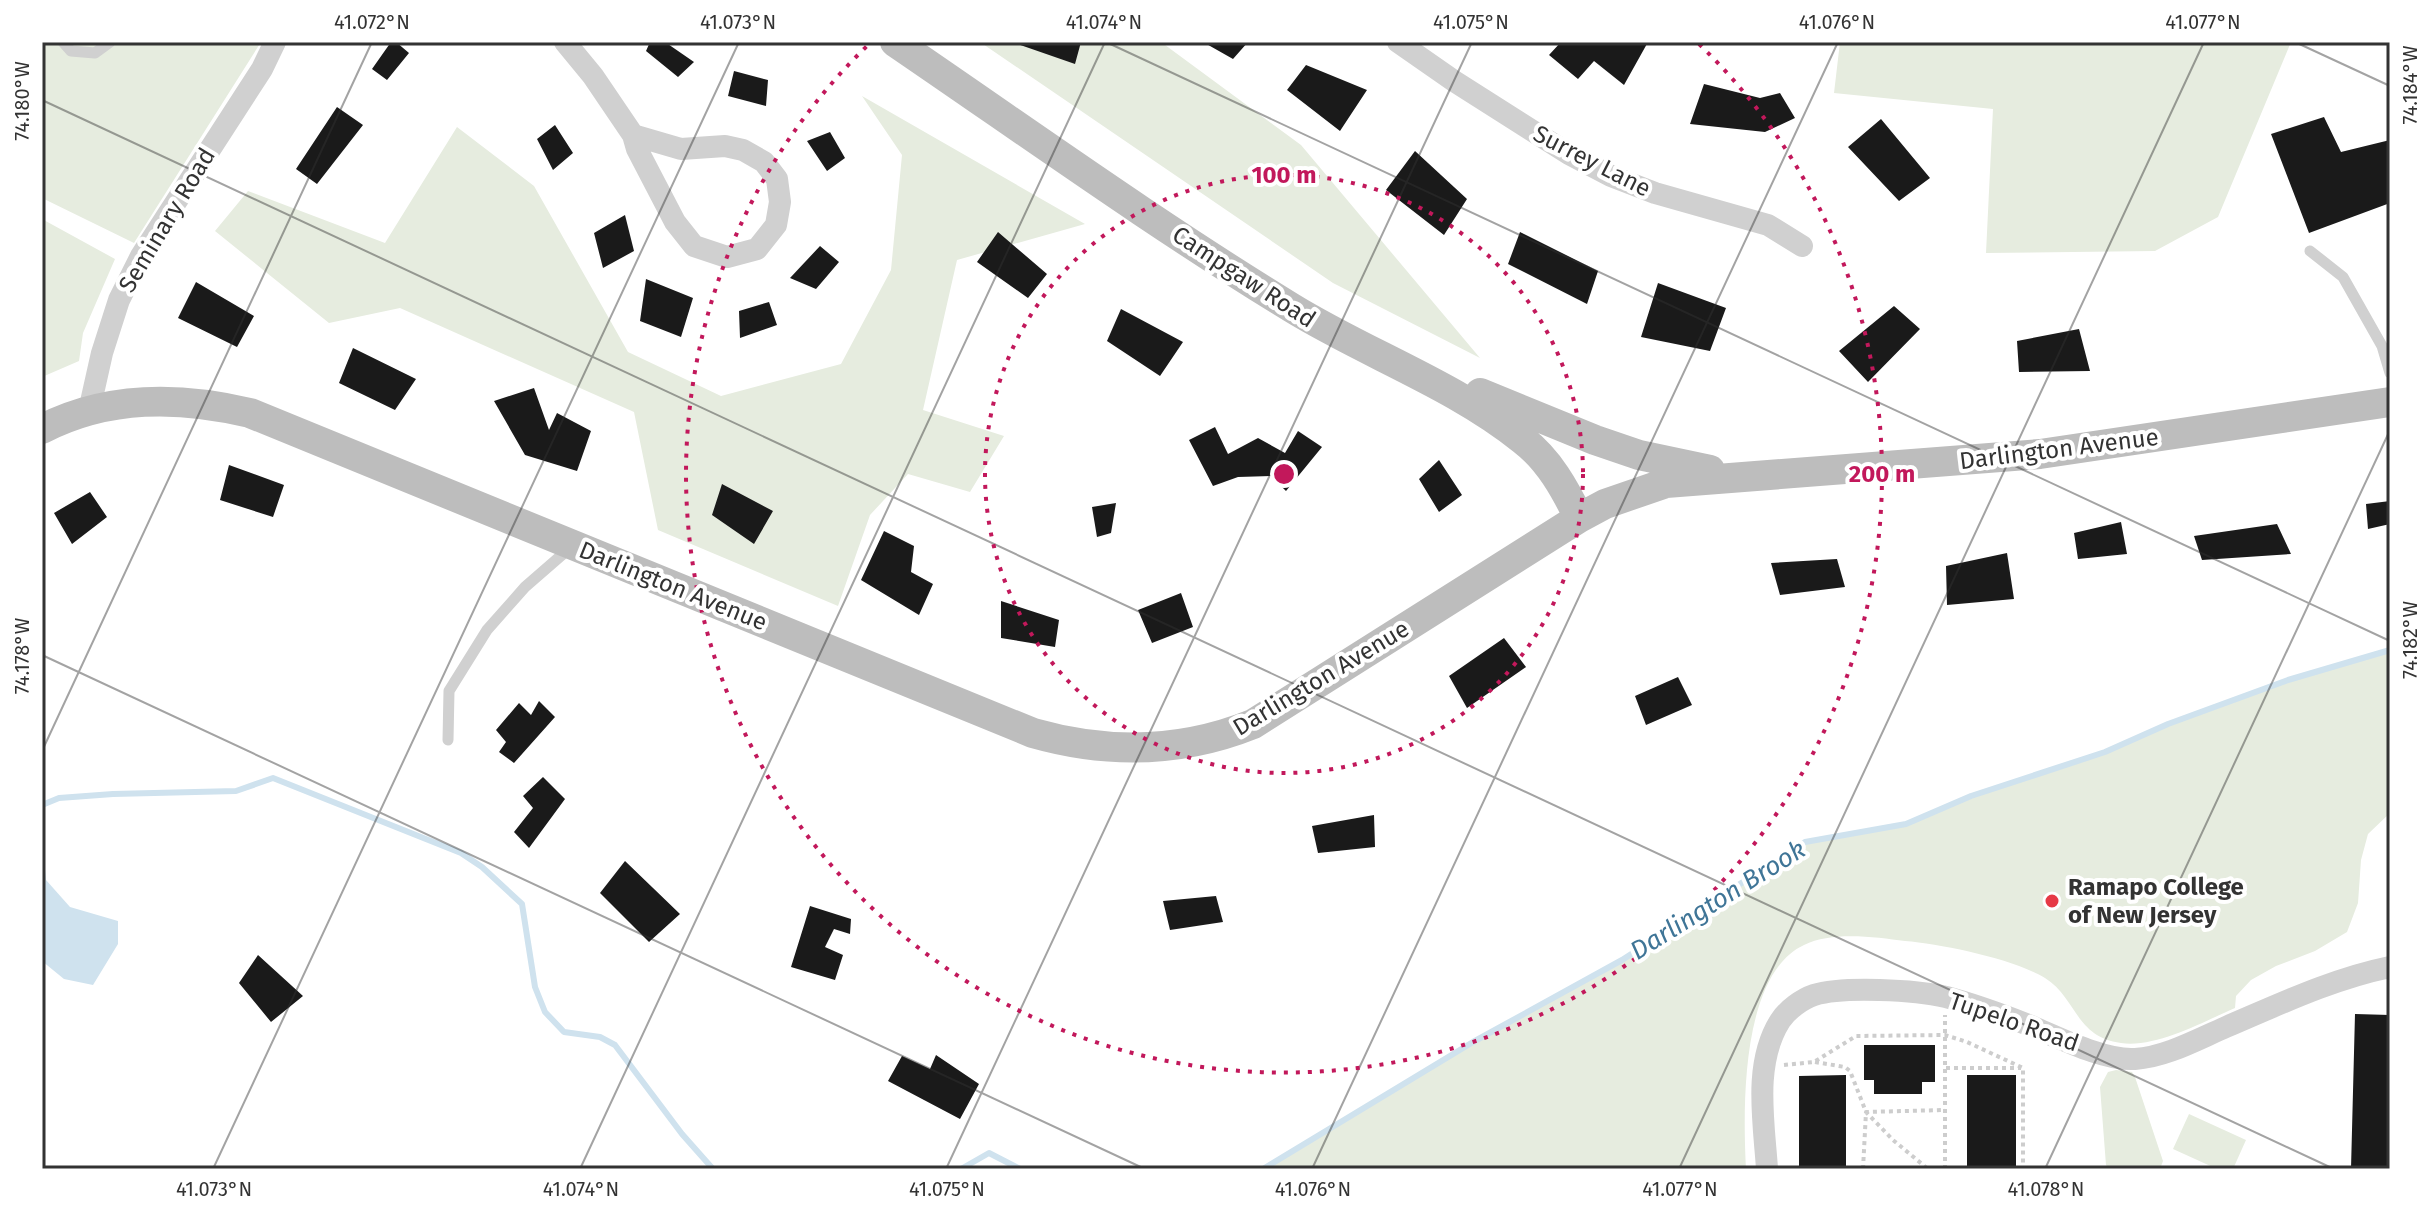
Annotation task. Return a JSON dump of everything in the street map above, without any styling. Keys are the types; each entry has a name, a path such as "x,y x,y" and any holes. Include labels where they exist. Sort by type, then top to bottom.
{"main road":[{"name":"Campgaw Road","path":"895,42 1250,282 1330,331 1392,361 1502,423 1545,462 1579,518"},
{"path":"1392,361 1624,450 1748,478"},
{"name":"Darlington Avenue","path":"42,429 89,411 141,401 176,400 250,413 1033,733 1065,742 1141,749 1222,737 1253,724 1579,518 1617,499 1666,483 2040,454 2390,402"}],"street":[{"name":"Seminary Road","path":"89,411 102,353 119,300 141,256 262,69 275,42"},
{"path":"565,42 593,76 633,135 637,149 675,222 694,246 727,257 757,249 776,225 780,202 777,179 764,162 743,150 725,146 681,149 633,135"},
{"name":"Surrey Lane","path":"1398,42 1569,154 1611,176 1655,193 1768,225 1802,246"},
{"name":"Tupelo Road","path":"1767,1169 1763,1094 1766,1062 1780,1021 1790,1010 1813,996 1873,991 1917,992 1945,997 2104,1054 2136,1059 2170,1050 2349,976 2390,967"}],"lane":[{"path":"63,42 71,51 95,53 110,42"},
{"path":"2310,251 2343,277 2382,346 2390,373"},
{"path":"448,740 449,691 487,630 525,587 574,545"}],"path":[{"path":"1945,997 1945,1169"},
{"path":"1814,1062 1856,1036 1945,1035 2023,1068 2023,1169"},
{"path":"1766,1062 1787,1066 1814,1062 1845,1067 1850,1071 1866,1112 1928,1169"},
{"path":"1945,1068 2023,1068"},
{"path":"1866,1112 1945,1110"},
{"path":"1863,1169 1866,1112"}],"shaded area":[{"path":"42,42 261,42 134,243 42,198"},
{"path":"980,42 1161,42 1301,145 1480,358 1333,283"},
{"path":"1840,42 2291,42 2218,217 2155,251 1986,253 1993,109 1834,93"},
{"path":"862,96 1085,224 957,260 923,410 1004,436 970,492 908,474 870,515 838,606 658,530 634,412 400,308 329,323 215,231 248,191 385,243 457,127 534,186 628,352 721,396 841,364 891,270 902,155"},
{"path":"42,219 115,259 83,333 79,361 42,377"},
{"name":"Ramapo College of New Jersey","path":"2390,650 2390,813 2368,834 2361,860 2358,903 2347,932 2315,951 2276,966 2251,980 2236,996 2235,1008 2194,1027 2149,1042 2121,1043 2094,1033 2056,986 2032,971 1957,949 1920,943 1867,937 1827,938 1804,945 1783,961 1768,984 1757,1014 1746,1080 1746,1169 1263,1169 1473,1042 1622,959 1805,842 1906,824 1971,796 2105,752 2168,724 2288,680"},
{"path":"2108,1072 2132,1072 2135,1077 2163,1161 2160,1169 2109,1169 2106,1165 2100,1087"},
{"path":"2189,1114 2246,1140 2233,1169 2217,1169 2173,1149"}],"water":[{"path":"43,847 46,880 70,907 118,921 118,944 93,985 64,979 42,961"}],"building":[{"path":"391,42 396,42 409,53 387,80 372,69"},
{"path":"650,42 665,42 694,62 678,77 646,51"},
{"path":"1012,42 1081,42 1075,64"},
{"path":"1203,42 1248,42 1233,59"},
{"path":"1561,42 1648,42 1624,85 1594,61 1578,79 1549,55"},
{"path":"1306,65 1367,90 1340,131 1287,90"},
{"path":"734,71 768,80 766,106 728,96"},
{"path":"1704,84 1760,98 1780,93 1795,118 1765,132 1690,124"},
{"path":"337,107 363,125 317,184 296,169"},
{"path":"2324,117 2341,152 2390,140 2390,203 2309,233 2271,134"},
{"path":"1881,119 1930,178 1899,201 1848,147"},
{"path":"555,125 573,153 553,170 537,139"},
{"path":"830,132 845,158 827,171 807,141"},
{"path":"1415,151 1467,199 1444,235 1386,190"},
{"path":"625,215 634,251 603,268 594,233"},
{"path":"998,232 1047,274 1028,298 977,262"},
{"path":"1520,232 1598,271 1587,304 1508,264"},
{"path":"820,246 839,262 816,289 790,278"},
{"path":"646,279 693,298 681,337 640,321"},
{"path":"196,282 254,316 237,347 178,318"},
{"path":"1658,283 1726,308 1710,351 1641,337"},
{"path":"769,302 777,325 740,338 739,311"},
{"path":"1894,306 1920,329 1868,382 1839,351"},
{"path":"1121,309 1183,342 1160,376 1107,341"},
{"path":"2079,329 2090,371 2019,372 2017,341"},
{"path":"353,348 416,379 395,410 339,383"},
{"path":"534,388 549,430 557,413 591,431 577,471 525,455 494,401"},
{"path":"1215,427 1228,454 1258,438 1285,453 1298,431 1322,447 1286,491 1271,476 1238,477 1213,486 1189,440"},
{"path":"1439,460 1462,495 1439,512 1419,479"},
{"path":"229,465 284,485 273,517 220,500"},
{"path":"722,484 773,511 754,544 712,515"},
{"path":"90,492 107,517 72,544 54,513"},
{"path":"2390,501 2390,524 2368,529 2366,504"},
{"path":"1116,503 1111,533 1097,537 1092,507"},
{"path":"2121,522 2127,554 2078,559 2074,533"},
{"path":"2277,524 2291,554 2202,560 2194,536"},
{"path":"884,531 914,546 911,572 933,584 919,615 861,580"},
{"path":"2007,553 2014,599 1947,605 1946,566"},
{"path":"1837,559 1845,587 1780,595 1771,563"},
{"path":"1181,593 1193,627 1152,643 1138,610"},
{"path":"1001,601 1059,620 1055,647 1001,638"},
{"path":"1504,638 1526,667 1467,708 1449,676"},
{"path":"1678,677 1692,705 1646,725 1635,696"},
{"path":"539,701 555,717 514,763 499,752 506,742 496,730 519,703 531,715"},
{"path":"543,777 565,799 529,848 514,832 533,808 523,796"},
{"path":"1374,815 1375,847 1318,853 1312,826"},
{"path":"625,861 680,914 649,942 600,893"},
{"path":"1216,896 1223,922 1170,930 1163,901"},
{"path":"810,906 851,919 850,934 834,929 825,947 843,955 835,980 791,967"},
{"path":"258,955 303,996 271,1022 239,983"},
{"path":"2355,1014 2390,1015 2390,1169 2351,1169"},
{"path":"1864,1045 1935,1045 1935,1082 1922,1082 1922,1094 1874,1094 1874,1080 1864,1080"},
{"path":"936,1055 979,1084 960,1119 888,1081 902,1056 930,1069"},
{"path":"1846,1075 1846,1169 1799,1169 1799,1076"},
{"path":"1967,1075 2016,1075 2016,1169 1967,1169"}],"waterway":[{"name":"Darlington Brook","path":"1263,1169 1473,1042 1622,960 1805,842 1906,824 1971,796 2105,752 2168,724 2288,680 2390,650"},
{"name":"Darlington Brook","path":"42,805 59,798 113,794 236,791 273,778 461,853 482,867 522,904 535,987 545,1012 564,1032 600,1037 615,1045 682,1134 713,1169"},
{"name":"Darlington Brook","path":"961,1169 989,1153 1020,1169"}],"place":[{"name":"Ramapo College of New Jersey","path":"2052,901"}]}
